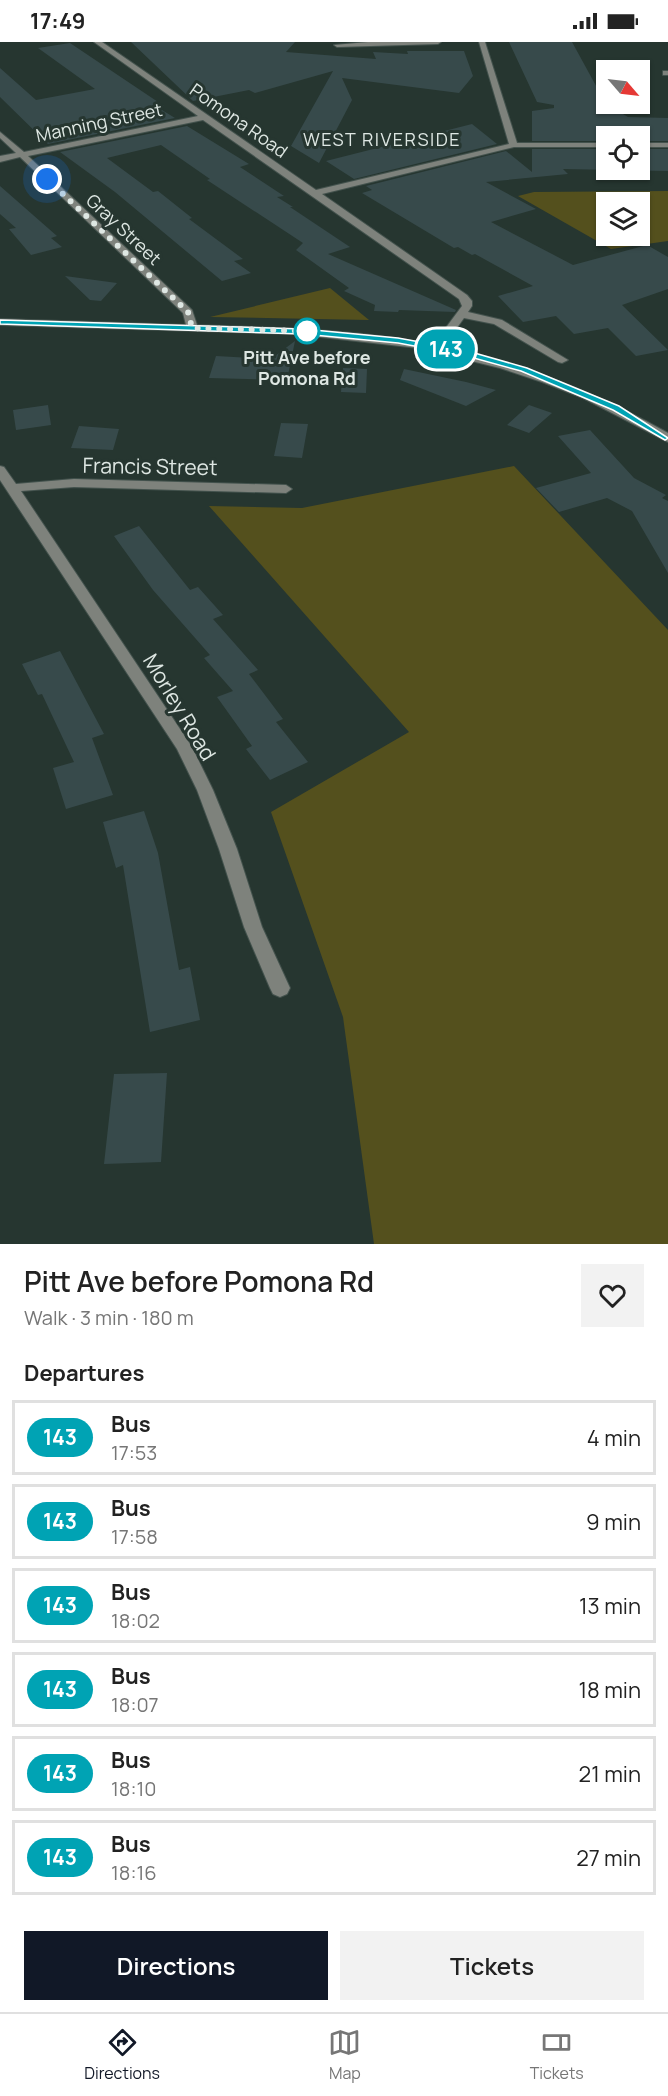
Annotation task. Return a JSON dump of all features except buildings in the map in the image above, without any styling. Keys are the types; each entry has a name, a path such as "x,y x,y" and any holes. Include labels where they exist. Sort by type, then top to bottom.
{"street":[{"name":"Pomona Road","path":"96,42 463,297 467,301 462,314"},
{"path":"337,45 438,42"},
{"path":"482,42 514,145"},
{"name":"Manning Street","path":"0,159 206,117"},
{"name":"Gray Street","path":"0,134 188,312 192,328"},
{"path":"316,194 514,145 596,145"},
{"path":"650,145 668,145"},
{"path":"436,348 462,314 498,322 562,360"},
{"path":"0,322 326,332 398,340 495,361 556,382 616,408 668,438"},
{"name":"Morley Road","path":"0,470 184,747 228,849 253,927 280,988"},
{"name":"Francis Street","path":"13,488 74,483 286,489"}],"shaded area":[{"path":"668,191 668,241 650,244 650,192 596,192 596,240 518,196 534,192"},
{"path":"606,246 632,246 611,249"},
{"path":"330,288 369,320 210,317"},
{"path":"514,466 668,630 668,1244 374,1244 343,1017 271,812 409,732 209,506 302,508"}],"bus line":[{"name":"143","path":"0,322 326,332 398,340 464,353 524,370 616,408 668,438"}],"place":[{"name":"Pitt Ave before Pomona Rd","path":"307,331"}],"district":[{"name":"WEST RIVERSIDE","path":"382,139"}],"route":[{"path":"47,179 188,312 192,328 307,331"}]}
